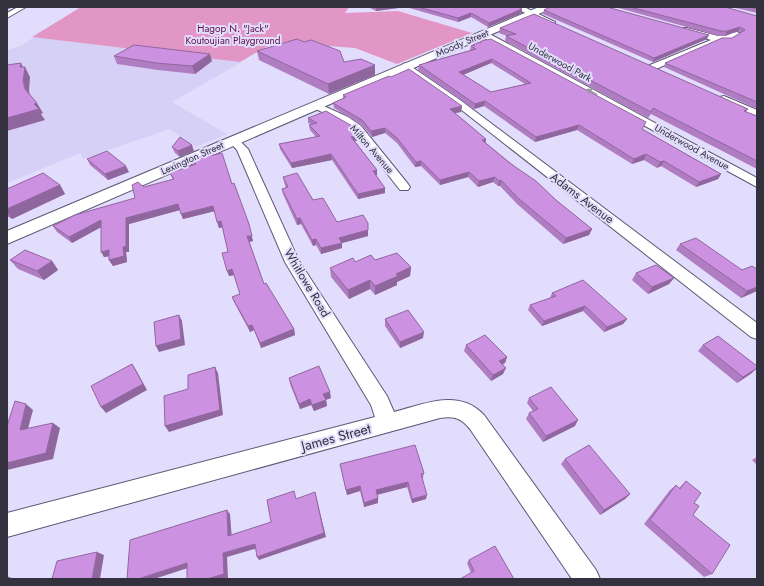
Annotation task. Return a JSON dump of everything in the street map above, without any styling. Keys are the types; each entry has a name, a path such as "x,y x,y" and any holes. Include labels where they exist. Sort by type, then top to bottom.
{"main road":[{"name":"Moody Street","path":"377,78 547,7"},
{"name":"Lexington Street","path":"7,238 377,78"}],"street":[{"path":"517,7 560,26"},
{"path":"7,10 20,9"},
{"path":"7,16 20,9"},
{"path":"683,29 719,39 726,39 737,34"},
{"name":"Underwood Park","path":"483,34 626,111"},
{"path":"650,66 719,39"},
{"name":"Adams Avenue","path":"406,66 457,102 757,332"},
{"path":"650,66 667,74"},
{"path":"716,95 757,114"},
{"name":"Milton Avenue","path":"315,105 344,119 357,128 404,187"},
{"name":"Underwood Avenue","path":"626,111 757,183"},
{"name":"Whitlowe Road","path":"233,140 242,149 292,262 380,402 388,424"},
{"name":"James Street","path":"7,525 449,408 458,408 472,416 586,579"}],"shaded area":[{"path":"34,37 242,62 172,102 227,134 196,147 169,129 83,159 81,153 7,183 7,50 21,46"}],"green space":[{"name":"Hagop N. \"Jack\" Koutoujian Playground","path":"81,7 349,7 345,13 398,11 472,33 397,64 355,48 275,42 240,62 32,37"}],"building":[{"path":"418,7 518,7 522,9 489,23 471,13 458,18"},
{"path":"550,7 607,7 709,35 654,58 544,10"},
{"path":"630,7 725,7 757,16 757,102 665,63 722,38 732,38 745,30 740,27 727,31 721,31"},
{"path":"534,14 748,109 744,111 757,116 757,161 653,108 651,112 506,36 516,34 500,28"},
{"path":"297,39 304,42 311,40 340,51 344,62 361,59 375,65 328,84 257,51"},
{"path":"491,39 646,122 642,129 721,174 699,182 664,161 660,162 646,154 634,159 579,125 536,137 485,101 475,104 419,65 476,49 471,46 482,42 480,41","holes":["492,59 531,83 491,92 459,72"]},
{"path":"134,45 210,54 192,66 156,63 114,56"},
{"path":"21,63 20,67 25,67 23,81 25,89 37,103 34,104 39,109 7,118 7,65"},
{"path":"409,69 462,106 450,109 486,139 482,140 511,164 536,181 557,201 592,229 566,238 518,198 501,180 499,181 495,177 479,181 469,172 440,180 421,161 416,162 397,138 385,128 371,131 362,120 333,103 346,97 343,95"},
{"path":"326,111 352,126 359,135 351,137 377,170 373,171 385,188 358,194 331,154 291,163 279,144 320,136 309,125 317,123 308,118"},
{"path":"180,137 192,145 178,151 172,147"},
{"path":"107,151 126,166 105,174 87,159"},
{"path":"222,153 232,184 234,183 249,224 252,236 247,236 264,284 266,283 294,329 260,343 252,325 248,326 232,297 240,294 232,269 227,271 222,253 228,252 221,221 217,222 213,206 181,214 178,204 126,218 126,246 123,247 124,256 109,260 109,250 101,252 101,220 69,237 53,226 75,215 135,198 132,185 138,182 144,187 174,179 170,173 196,164 191,160 205,154 209,156"},
{"path":"43,173 60,185 7,209 7,189"},
{"path":"297,173 313,200 323,198 337,222 363,215 368,223 368,230 339,238 342,243 321,248 316,239 312,240 300,218 297,219 282,189 288,187 283,177"},
{"path":"696,238 742,270 752,266 757,269 757,287 747,291 680,244"},
{"path":"25,250 52,261 37,271 10,260"},
{"path":"397,253 411,267 396,274 398,276 375,286 370,280 348,290 330,268 353,258 355,262 371,255 375,260"},
{"path":"656,265 674,278 652,287 636,273"},
{"path":"583,280 627,319 607,327 585,306 544,321 530,305 556,296 552,293"},
{"path":"408,310 424,332 400,342 385,319"},
{"path":"179,315 181,339 156,346 154,322"},
{"path":"485,335 507,357 499,361 506,368 493,375 466,345"},
{"path":"718,336 757,366 757,368 743,377 703,345"},
{"path":"132,364 143,384 101,407 91,386"},
{"path":"319,366 330,392 323,394 326,400 312,405 310,399 299,404 289,378"},
{"path":"215,367 220,410 165,426 164,396 188,389 188,375"},
{"path":"551,387 578,420 546,436 529,413 538,409 529,398"},
{"path":"15,401 26,404 20,430 53,423 46,453 7,463 7,426"},
{"path":"415,445 424,473 421,474 427,495 412,499 408,482 376,490 378,498 364,503 360,486 346,490 340,464"},
{"path":"589,445 630,494 604,510 565,459"},
{"path":"686,481 701,493 694,503 699,506 693,515 730,545 712,574 650,520 676,485 680,489"},
{"path":"294,491 296,499 315,492 324,533 257,557 255,544 223,553 224,574 207,579 187,579 187,563 138,579 127,579 130,540 227,510 228,536 271,522 267,500"},
{"path":"495,546 514,579 460,579 474,571 469,560"},
{"path":"97,552 92,579 52,579 57,561"}]}
